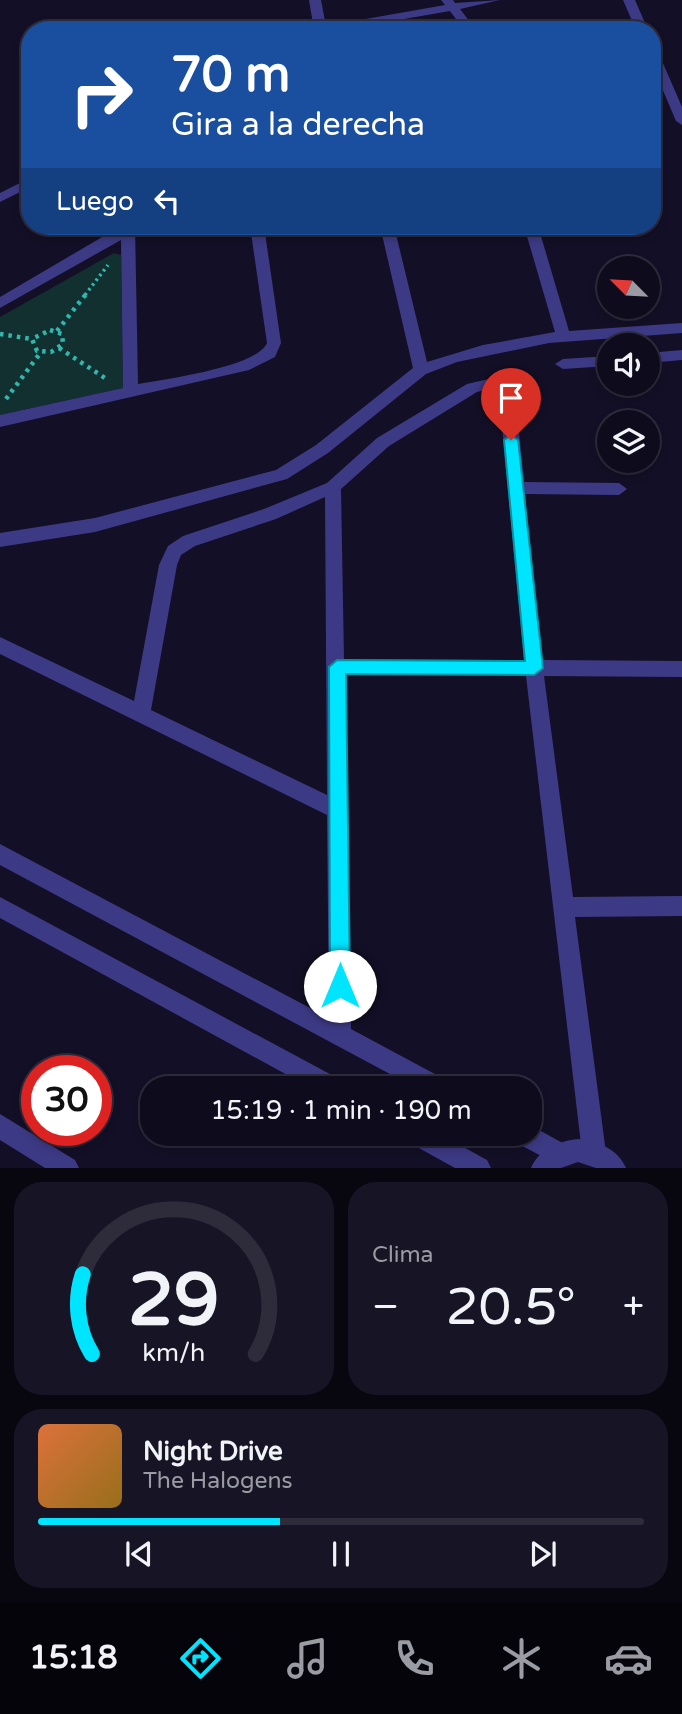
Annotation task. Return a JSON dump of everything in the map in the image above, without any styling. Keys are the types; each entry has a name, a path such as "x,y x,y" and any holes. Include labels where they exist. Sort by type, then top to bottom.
{"street":[{"path":"315,0 319,21"},
{"path":"371,21 449,3 494,0"},
{"path":"629,0 638,21"},
{"path":"449,3 463,21"},
{"path":"661,72 682,121"},
{"path":"0,198 21,187"},
{"path":"0,303 116,235"},
{"path":"128,235 131,393"},
{"path":"0,421 249,365 270,353 274,343 258,235"},
{"path":"389,235 421,370"},
{"path":"534,235 563,335"},
{"path":"0,540 95,525 281,475 322,449 421,370 443,360 563,335 682,328"},
{"path":"660,357 682,355"},
{"path":"563,365 597,362"},
{"path":"141,714 168,565 174,551 189,541 270,514 333,487 383,442 472,388 493,383 502,386 507,393 534,668 594,1153"},
{"path":"333,487 340,1036"},
{"path":"515,488 619,489"},
{"path":"0,645 339,811"},
{"path":"337,667 682,669"},
{"path":"0,854 415,1076"},
{"path":"564,907 682,906"},
{"path":"0,907 311,1076"},
{"path":"5,1134 67,1168"},
{"path":"438,1146 479,1168"},
{"path":"536,1146 552,1161 583,1150 594,1153 614,1168"}],"path":[{"path":"57,331 112,257 99,263"},
{"path":"0,334 32,339 42,331 57,331 64,339 59,348"},
{"path":"32,339 33,348 41,352 59,348 109,381"},
{"path":"0,408 41,352"}],"green space":[{"path":"114,253 121,255 123,388 0,415 0,317"}],"route":[{"path":"340,986 337,667 534,668 511,440"}]}
